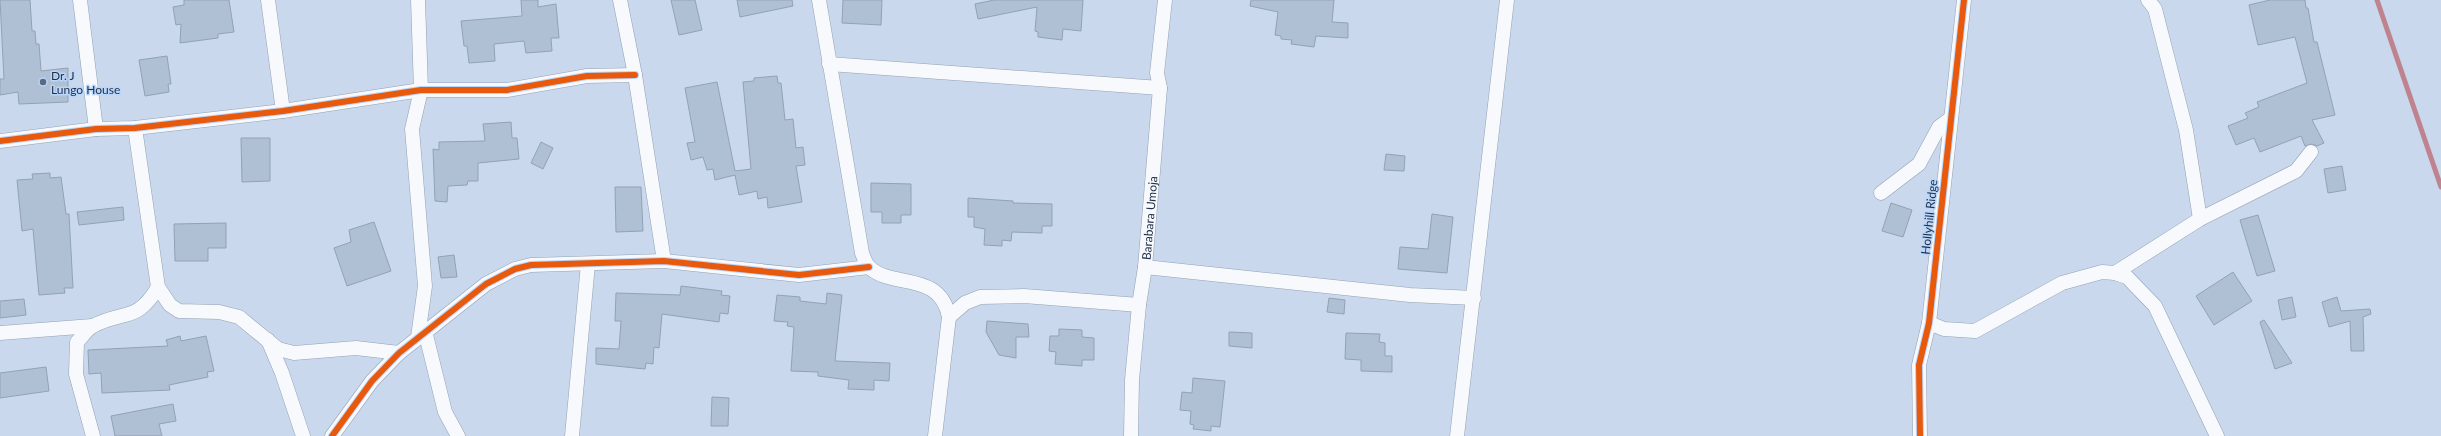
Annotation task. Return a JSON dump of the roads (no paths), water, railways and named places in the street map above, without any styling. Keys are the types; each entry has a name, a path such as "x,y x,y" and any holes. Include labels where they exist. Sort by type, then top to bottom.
{"street":[{"path":"80,0 96,129"},
{"path":"268,0 283,111"},
{"path":"418,0 421,90 412,129 424,286 421,334 446,412 458,436"},
{"path":"620,0 635,75 664,261"},
{"path":"819,0 862,253 869,267 880,274 916,282 937,294 948,310 935,436"},
{"name":"Barabara Umoja","path":"1132,436 1132,380 1139,305 1145,267 1160,88 1157,73 1165,0"},
{"path":"1457,436 1507,0"},
{"name":"Hollyhill Ridge","path":"1920,436 1919,365 1929,323 1964,0"},
{"path":"2148,0 2155,9 2186,130 2200,219"},
{"path":"830,64 1160,88"},
{"path":"0,141 96,129 135,128 283,111 421,90 507,90 586,76 635,75"},
{"path":"1881,193 1919,164 1939,127 1951,118"},
{"path":"135,128 158,287 170,305 179,311 220,312 238,316 278,349 294,353 356,348 399,353"},
{"path":"2115,272 2200,219 2296,171 2311,152"},
{"path":"332,436 372,381 399,353 421,334 486,284 515,269 531,265 664,261 798,275 869,267"},
{"path":"572,436 588,264"},
{"path":"1145,267 1410,295 1474,298"},
{"path":"1929,323 1944,329 1975,331 2062,283 2102,272 2115,272 2127,277 2155,306 2217,436"},
{"path":"0,333 92,326 137,312 151,299 158,287"},
{"path":"948,310 980,297 1024,296 1139,305"},
{"path":"92,326 77,342 76,374 93,436"},
{"path":"268,340 282,372 303,436"}],"waterway":[{"path":"2377,0 2441,187"}],"place":[{"name":"Dr. J Lungo House","path":"43,82"}]}
